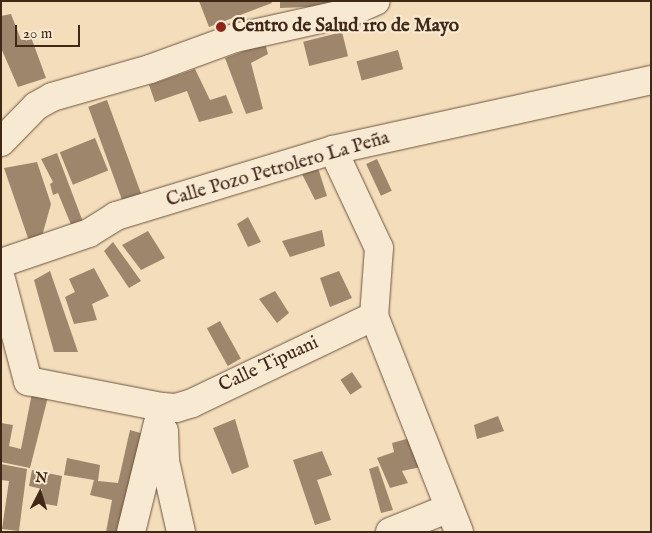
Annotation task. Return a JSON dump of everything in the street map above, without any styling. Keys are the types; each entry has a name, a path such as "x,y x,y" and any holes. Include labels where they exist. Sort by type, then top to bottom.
{"street":[{"path":"1,142 36,106 52,97 150,69 235,38 351,12 376,1"},
{"name":"Calle Pozo Petrolero La Peña","path":"1,263 89,233 116,216 333,150 651,80"},
{"path":"333,150 379,248 374,316 454,520 390,532"},
{"name":"Calle Tipuani","path":"1,279 28,381 162,408 176,408 192,403 374,316"},
{"path":"131,532 162,408"},
{"path":"162,408 165,460 181,532"}],"building":[{"path":"199,1 271,1 272,3 209,27"},
{"path":"280,1 333,1 333,6 280,8"},
{"path":"11,14 21,40 31,37 46,78 18,87 1,48 1,16"},
{"path":"342,32 348,56 309,66 303,42"},
{"path":"265,43 268,54 251,63 263,109 246,114 225,58"},
{"path":"398,50 403,69 362,80 356,61"},
{"path":"195,69 210,100 226,95 233,113 199,122 187,91 155,102 149,85"},
{"path":"107,100 142,197 123,204 88,107"},
{"path":"95,138 108,170 73,185 60,152"},
{"path":"57,153 83,222 72,227 58,193 53,195 50,184 53,182 41,159"},
{"path":"377,159 392,191 381,196 366,164"},
{"path":"37,162 51,204 42,236 29,241 4,168"},
{"path":"318,168 327,196 315,200 301,172"},
{"path":"248,217 261,242 248,247 237,224"},
{"path":"322,230 325,246 290,257 282,241"},
{"path":"148,231 165,258 141,270 122,245"},
{"path":"113,242 141,281 129,288 104,251"},
{"path":"94,268 109,296 92,304 97,320 74,324 65,297 75,292 69,279"},
{"path":"50,271 78,352 54,352 34,280"},
{"path":"339,271 352,298 330,307 320,278"},
{"path":"275,291 289,313 277,323 259,299"},
{"path":"220,321 241,359 228,366 207,328"},
{"path":"352,372 362,387 350,395 340,380"},
{"path":"32,393 48,397 30,468 1,462 1,423 13,425 9,446 21,449"},
{"path":"498,416 504,431 477,439 474,425"},
{"path":"235,419 249,467 232,474 213,428"},
{"path":"130,430 144,434 123,532 106,532 112,500 90,495 94,480 64,475 67,458 100,465 98,481 118,483"},
{"path":"410,438 421,467 402,471 408,483 390,488 377,458 394,452 392,443"},
{"path":"322,451 332,475 317,480 331,520 315,525 293,460"},
{"path":"1,464 27,469 19,531 2,529 9,481 1,480"},
{"path":"378,466 393,510 381,513 369,469"},
{"path":"32,470 62,476 57,506 40,503 42,489 29,486"}],"place":[{"name":"Centro de Salud 1ro de Mayo","path":"221,27"}]}
